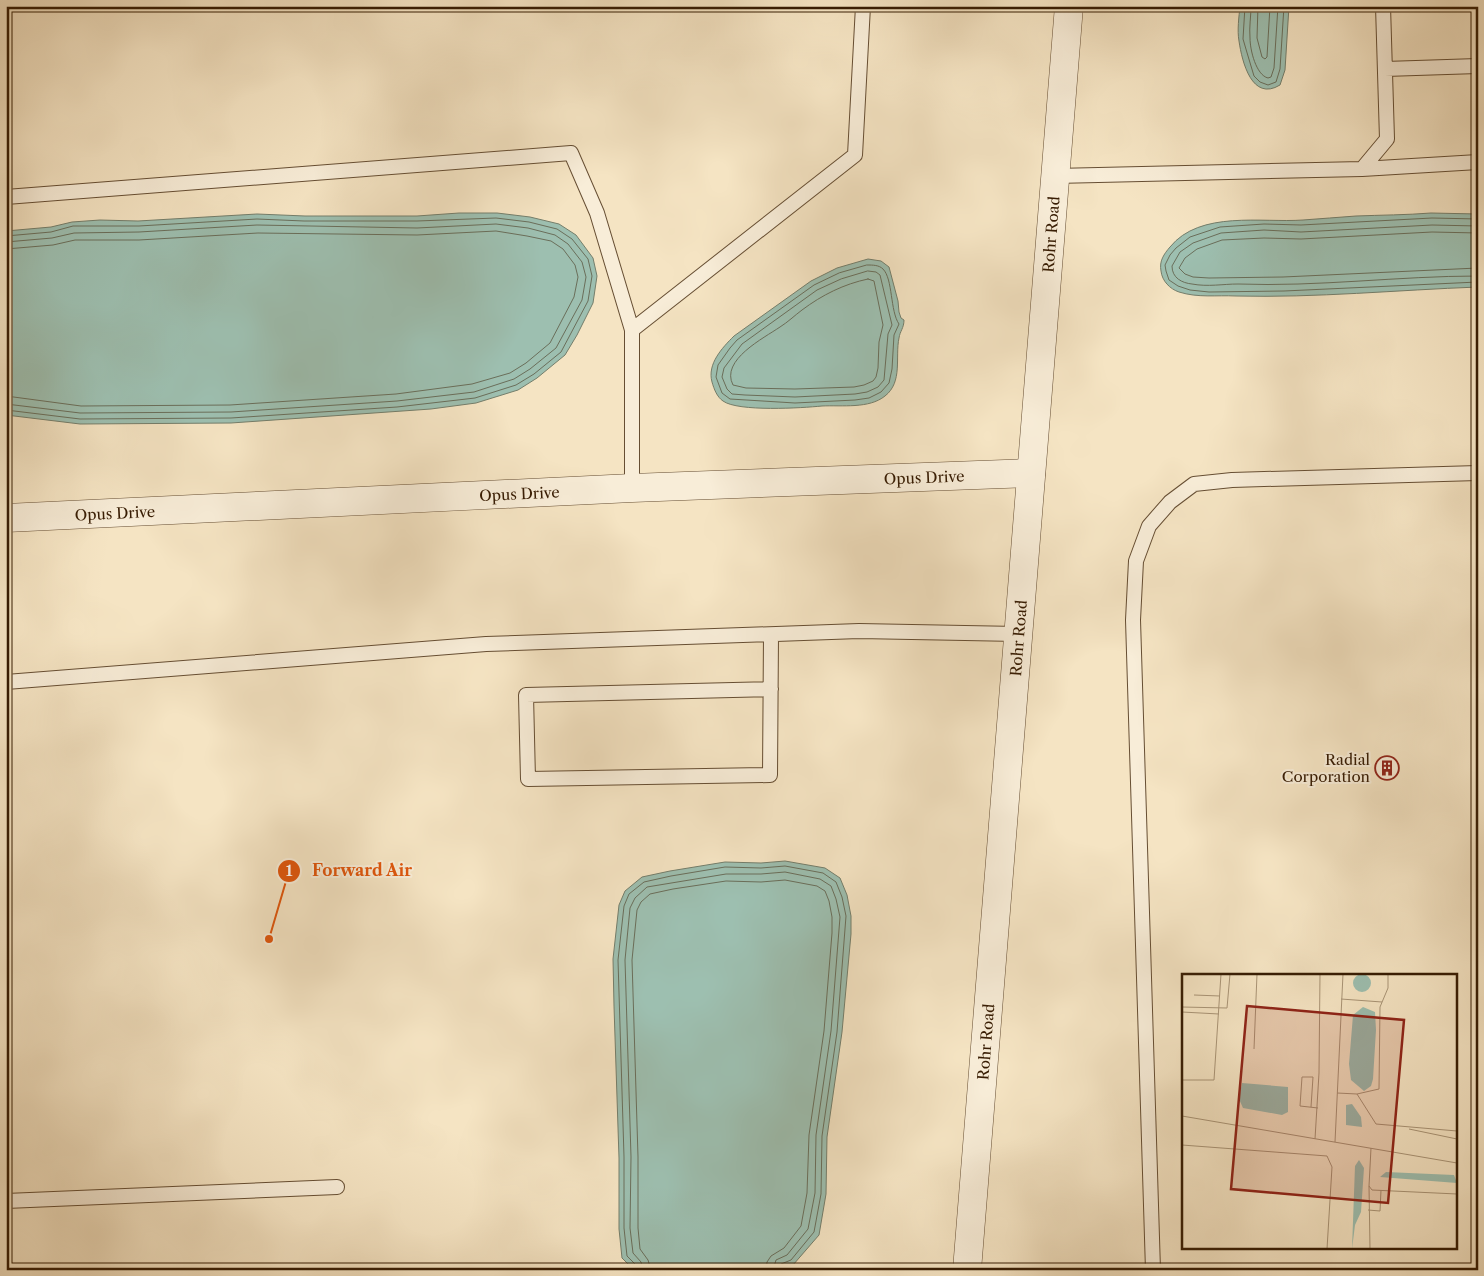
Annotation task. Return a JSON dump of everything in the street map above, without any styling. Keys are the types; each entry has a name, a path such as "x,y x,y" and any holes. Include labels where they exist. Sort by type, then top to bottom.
{"street":[{"name":"Rohr Road","path":"967,1270 1069,6"},
{"name":"Opus Drive","path":"6,518 632,488 1031,473"}],"lane":[{"path":"632,330 855,154 863,6"},
{"path":"1362,169 1387,139 1382,6"},
{"path":"1385,69 1478,66"},
{"path":"6,198 571,153 597,213 632,330 632,488"},
{"path":"1055,176 1362,169 1478,162"},
{"path":"1153,1270 1133,620 1136,561 1149,526 1170,502 1194,484 1232,480 1478,473"},
{"path":"6,682 486,644 859,631 1018,634"},
{"path":"771,690 526,695 528,778 770,775 772,634"},
{"path":"6,1201 337,1187"}],"water":[{"path":"1240,6 1289,6 1285,70 1280,85 1270,89 1262,88 1250,77 1239,41"},
{"path":"497,213 530,217 559,224 576,235 593,258 597,276 593,303 577,335 565,355 537,378 518,390 476,403 431,409 231,423 80,424 6,415 6,231 100,220 138,221 257,214 417,216"},
{"path":"1431,213 1478,214 1478,287 1296,296 1200,296 1176,291 1167,284 1162,275 1161,261 1170,247 1183,235 1214,223"},
{"path":"868,259 881,261 889,267 899,312 904,320 898,345 896,377 891,390 885,396 863,405 786,408 742,407 721,399 713,385 712,369 720,351 734,336 811,281 837,268"},
{"path":"785,861 825,868 840,878 847,895 851,916 842,1032 827,1137 826,1194 819,1235 793,1265 775,1270 634,1270 622,1258 619,1229 619,1158 613,959 619,905 625,891 642,877 725,862 761,863"}],"place":[{"name":"Radial Corporation","path":"1387,768"},
{"name":"Forward Air","path":"269,939"}]}
